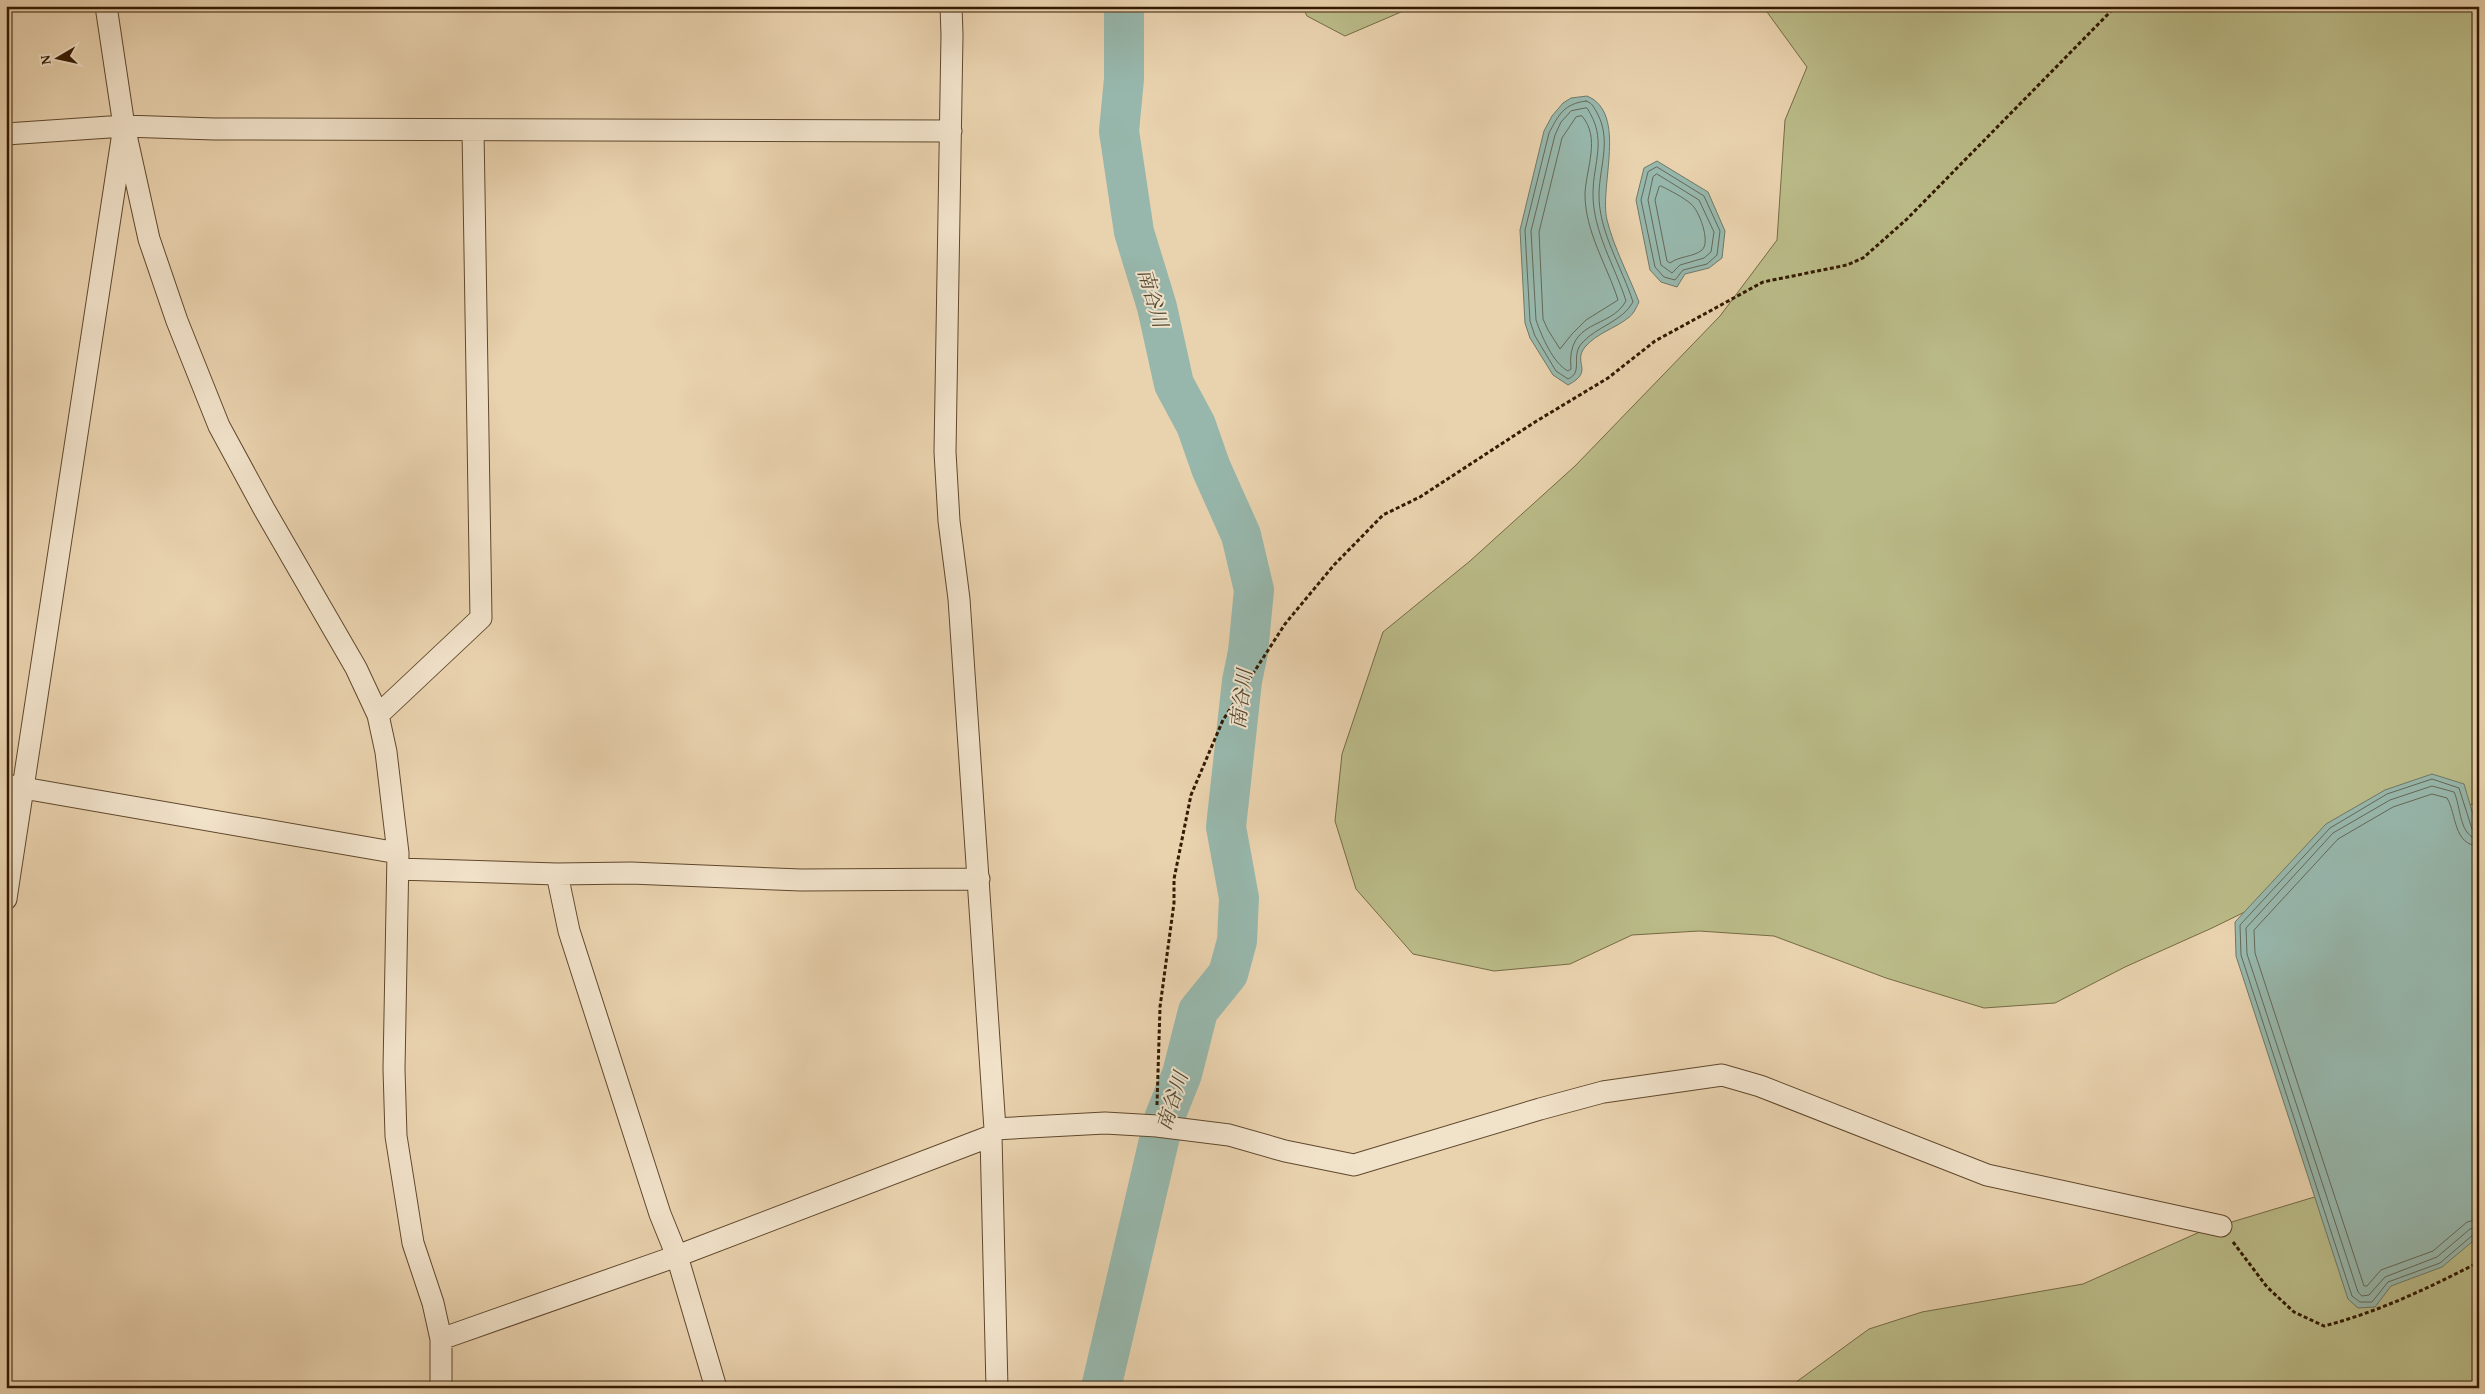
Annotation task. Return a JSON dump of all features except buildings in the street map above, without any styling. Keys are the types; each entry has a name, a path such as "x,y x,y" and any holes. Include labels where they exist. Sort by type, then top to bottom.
{"street":[{"path":"106,6 124,126 149,238 177,321 218,426 356,668 378,714 386,752 398,861 394,1069 396,1136 413,1242 433,1303 441,1340 441,1388"},
{"path":"951,6 944,452 949,521 959,599 979,879 994,1129 1105,1122 1157,1126 1229,1135 1285,1151 1354,1165 1540,1108 1603,1092 1722,1075 1760,1086 1987,1175 2221,1226"},
{"path":"6,899 14,786 124,126"},
{"path":"6,134 124,126 214,129 950,131"},
{"path":"378,714 481,618 473,130"},
{"path":"14,786 398,861 557,874 631,873 801,880 979,879"},
{"path":"557,874 568,931 660,1214 677,1256 716,1388"},
{"path":"441,1340 677,1256 991,1136 997,1388"}],"path":[{"path":"1157,1126 1160,1007 1174,903 1174,880 1190,795 1223,720 1286,624 1334,565 1382,516 1420,497 1535,422 1608,378 1655,342 1763,282 1847,264 1862,258 1907,219 2116,6"},
{"path":"2221,1226 2267,1287 2294,1312 2324,1326 2362,1316 2411,1293 2429,1288 2479,1262"}],"green space":[{"path":"1302,6 1415,6 1345,36 1307,16"},
{"path":"1751,6 2479,6 2479,803 2462,806 2212,928 2125,967 2055,1003 1984,1008 1886,978 1774,936 1699,931 1632,935 1570,964 1494,971 1413,954 1356,889 1335,821 1342,754 1383,632 1470,561 1575,466 1720,316 1777,240 1785,120 1807,67 1767,12"},
{"path":"2479,1134 2479,1388 1788,1388 1869,1329 1922,1312 2083,1284 2202,1231 2331,1192"}],"water":[{"path":"1587,96 1599,105 1606,118 1609,134 1606,189 1607,220 1639,302 1630,317 1595,338 1585,347 1581,358 1582,371 1576,380 1568,385 1553,375 1530,338 1525,323 1520,230 1544,131 1552,116 1563,103 1571,98"},
{"path":"1657,161 1708,192 1725,231 1722,258 1709,268 1685,274 1677,287 1661,282 1650,270 1636,200 1644,168"},
{"path":"2432,774 2464,784 2479,835 2479,1236 2442,1267 2391,1286 2375,1307 2358,1308 2348,1299 2236,956 2235,922 2326,824 2385,790"}],"waterway":[{"name":"南谷川","path":"1101,1388 1164,1119 1182,1074 1198,1011 1228,974 1237,941 1239,898 1226,827 1254,590 1241,535 1211,468 1196,425 1174,384 1157,307 1134,232 1119,131 1124,79 1124,6"}]}
